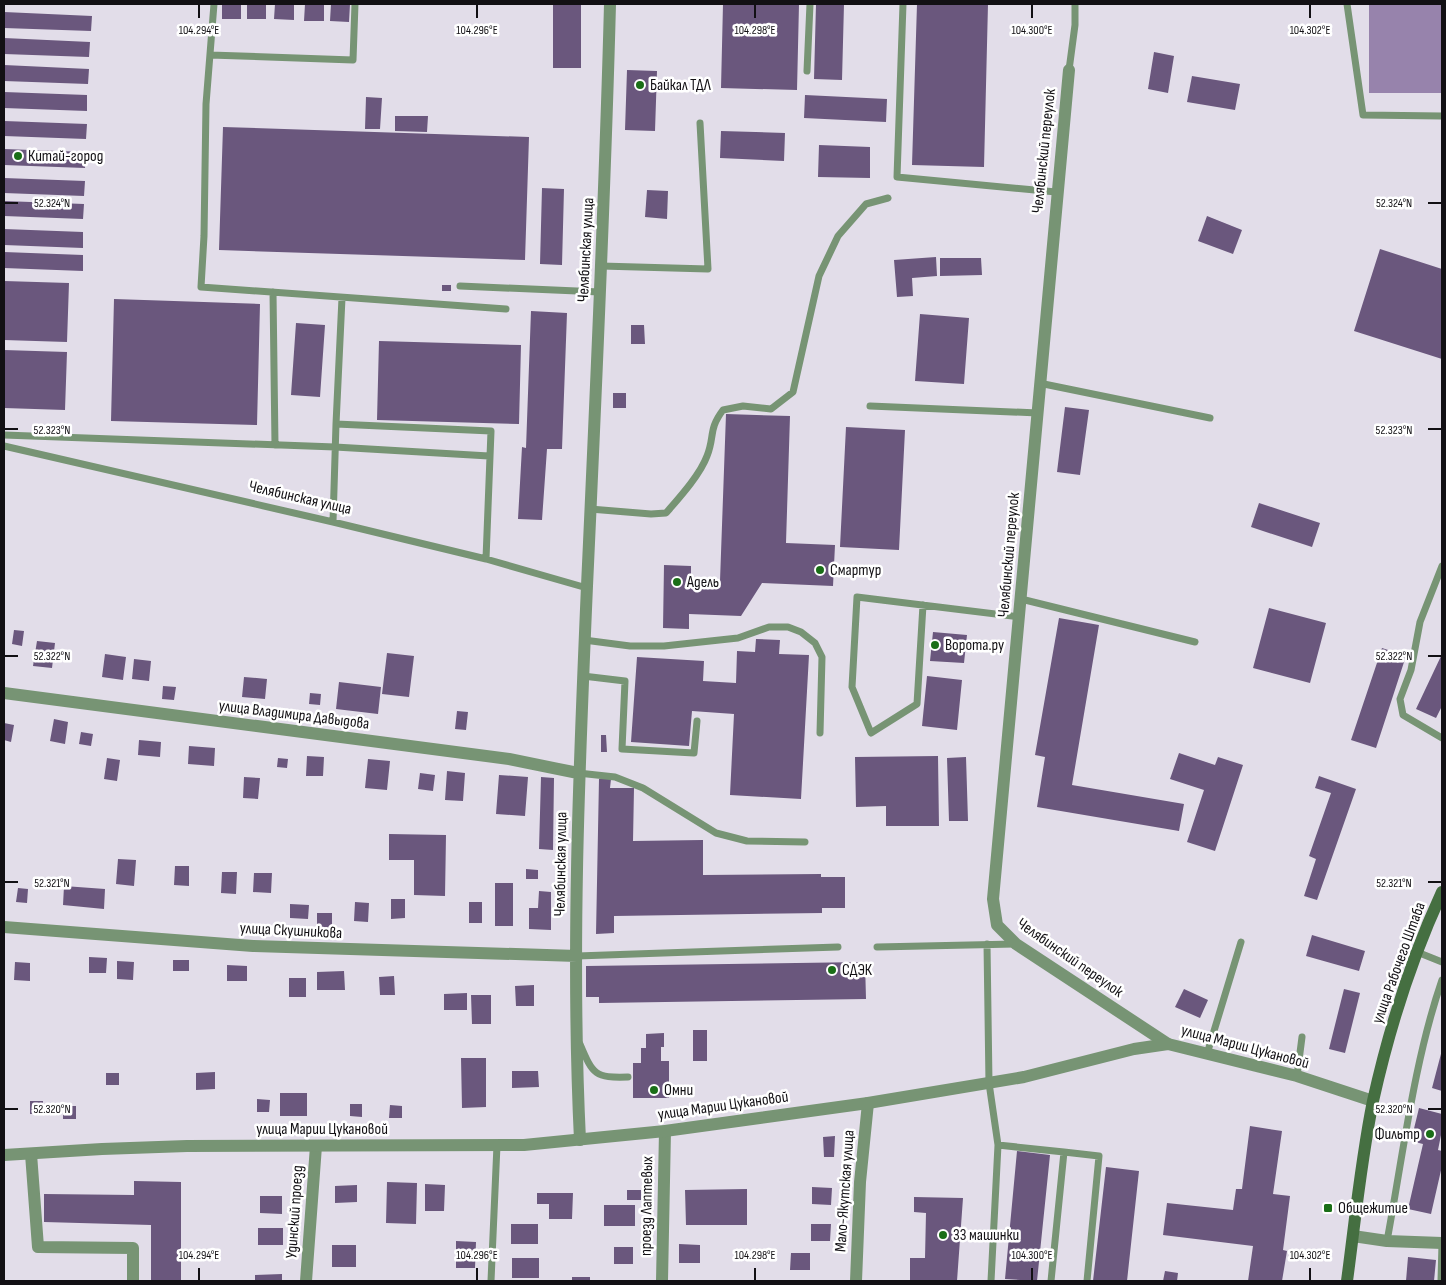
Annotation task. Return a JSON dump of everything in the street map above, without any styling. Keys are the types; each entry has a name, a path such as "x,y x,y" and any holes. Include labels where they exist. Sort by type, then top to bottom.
{"main road":[{"name":"улица Рабочего Штаба","path":"1347,1281 1373,1102 1398,1004 1442,892"}],"street":[{"name":"Челябинская улица","path":"580,1140 577,956 578,773 602,266 610,4"},
{"name":"Челябинский переулок","path":"1069,70 1056,192 1020,616 993,899 997,925 1016,944 1168,1044"},
{"name":"улица Владимира Давыдова","path":"4,693 509,759 578,773"},
{"name":"улица Скушникова","path":"4,927 252,946 577,956"},
{"name":"улица Марии Цукановой","path":"4,1155 168,1147 524,1145 580,1140 665,1131 868,1103 989,1083 1168,1044 1296,1076 1373,1102"},
{"name":"Мало-Якутская улица","path":"856,1281 860,1182 868,1103"},
{"name":"проезд Лаптевых","path":"662,1281 665,1131"},
{"name":"Удинский проезд","path":"306,1281 316,1146"},
{"path":"31,1154 38,1247 133,1248 133,1281"},
{"path":"1353,1236 1387,1241 1442,1243"}],"lane":[{"path":"214,4 206,104 204,236 201,287 506,308"},
{"path":"210,55 353,60 355,4"},
{"path":"807,71 810,4"},
{"path":"903,4 897,177 1056,192"},
{"path":"1069,70 1075,25 1075,4"},
{"path":"1347,4 1363,115 1442,116"},
{"path":"602,266 708,269 700,124"},
{"path":"590,509 651,514 666,513 682,494 707,457 713,423 723,410 743,406 771,409 792,392 804,348 819,276 838,236 853,216 866,204 888,198"},
{"path":"460,286 600,292"},
{"path":"274,292 275,445"},
{"path":"333,522 342,298"},
{"path":"1039,383 1210,418"},
{"path":"870,406 1038,413"},
{"path":"336,424 490,431 486,560"},
{"path":"4,435 335,447 489,456"},
{"name":"Челябинская улица","path":"4,446 333,522 486,560 587,588"},
{"path":"1442,566 1420,622 1411,670 1400,700 1403,715 1442,738"},
{"path":"923,605 917,704 871,733 852,686 857,597 1020,616"},
{"path":"1021,599 1195,642"},
{"path":"584,640 630,646 664,646 738,638 769,627 788,627 801,632 815,643 822,657 820,733"},
{"path":"583,676 625,681 622,749 694,753 697,720"},
{"path":"578,773 615,777 643,788 693,817 716,833 747,841 805,842"},
{"path":"1207,1054 1241,942"},
{"path":"987,944 989,1083 998,1145 991,1281"},
{"path":"878,947 1016,944"},
{"path":"577,956 838,947"},
{"path":"1417,952 1442,962"},
{"path":"1387,1241 1420,1066 1432,1010 1442,980"},
{"path":"1296,1076 1302,1037"},
{"path":"578,1039 590,1067 604,1078 628,1078"},
{"path":"491,1281 497,1145"},
{"path":"998,1145 1099,1156 1087,1281"},
{"path":"1051,1281 1064,1152"},
{"path":"1441,1281 1442,1243"}],"shaded area":[{"path":"1369,4 1442,4 1442,93 1369,93"}],"building":[{"path":"222,4 241,4 241,19 222,19"},
{"path":"247,4 266,4 266,19 247,19"},
{"path":"275,4 294,4 294,20 274,19"},
{"path":"305,4 324,4 324,21 304,21"},
{"path":"331,4 350,4 349,22 330,21"},
{"path":"553,4 581,4 581,68 553,68"},
{"path":"723,4 799,4 797,90 721,88"},
{"path":"816,4 844,4 842,80 814,79"},
{"path":"917,4 988,4 984,167 912,165"},
{"path":"4,12 92,16 91,31 4,28"},
{"path":"4,38 90,42 89,57 4,54"},
{"path":"1154,52 1174,56 1168,93 1148,89"},
{"path":"4,65 89,69 88,84 4,81"},
{"path":"627,70 657,71 655,131 625,130"},
{"path":"1192,76 1240,84 1235,110 1187,102"},
{"path":"4,92 87,95 87,111 4,108"},
{"path":"805,95 887,99 886,122 804,118"},
{"path":"366,97 382,98 380,129 365,129"},
{"path":"395,116 428,116 427,132 395,131"},
{"path":"4,121 87,124 86,139 4,136"},
{"path":"223,127 529,137 525,260 219,250"},
{"path":"721,131 785,133 784,161 720,158"},
{"path":"819,145 870,147 870,178 818,177"},
{"path":"4,149 86,152 85,168 4,165"},
{"path":"4,178 85,181 84,196 4,193"},
{"path":"542,188 564,189 562,265 540,264"},
{"path":"647,190 668,191 667,219 645,217"},
{"path":"4,201 84,204 83,219 4,216"},
{"path":"1207,216 1242,230 1233,254 1198,241"},
{"path":"4,229 83,232 83,248 4,245"},
{"path":"1380,249 1442,269 1442,359 1354,331"},
{"path":"4,252 83,255 83,271 4,268"},
{"path":"936,257 937,276 912,278 913,296 897,297 894,260"},
{"path":"940,258 981,258 982,275 940,276"},
{"path":"4,281 69,283 67,342 4,340"},
{"path":"442,285 451,285 451,291 442,291"},
{"path":"114,299 260,304 257,425 111,421"},
{"path":"531,311 567,313 562,449 547,449 542,520 518,519 522,447 526,448"},
{"path":"920,314 969,318 964,384 915,381"},
{"path":"296,323 325,325 320,397 291,395"},
{"path":"631,325 644,325 645,344 631,344"},
{"path":"379,341 521,345 519,424 377,420"},
{"path":"4,350 67,352 65,410 4,408"},
{"path":"613,393 626,393 626,408 613,408"},
{"path":"1065,407 1089,410 1080,475 1057,472"},
{"path":"726,414 790,416 786,543 835,545 833,586 762,583 741,616 689,614 689,629 663,628 664,565 691,566 691,580 720,581"},
{"path":"846,427 905,430 899,550 840,547"},
{"path":"1259,503 1320,523 1312,547 1251,527"},
{"path":"1269,608 1326,623 1310,683 1253,668"},
{"path":"1059,618 1099,625 1072,785 1184,804 1179,831 1037,807 1045,757 1035,755"},
{"path":"14,630 24,631 22,646 12,644"},
{"path":"933,632 967,635 964,663 930,661"},
{"path":"756,639 780,640 779,654 809,655 801,799 730,795 734,714 692,711 689,746 631,742 637,657 704,661 703,681 736,683 737,651 755,652"},
{"path":"37,641 55,643 52,668 33,666"},
{"path":"1382,648 1406,656 1376,748 1351,740"},
{"path":"387,653 414,656 409,697 382,694"},
{"path":"105,654 126,657 123,680 102,677"},
{"path":"1442,654 1442,706 1436,718 1416,709"},
{"path":"134,659 151,661 149,681 132,679"},
{"path":"927,676 962,680 957,730 922,726"},
{"path":"244,677 267,679 265,699 242,697"},
{"path":"339,682 381,687 378,714 336,709"},
{"path":"163,686 176,687 174,700 162,699"},
{"path":"310,693 321,694 320,705 309,704"},
{"path":"457,711 468,712 466,730 455,729"},
{"path":"54,719 68,722 65,744 50,741"},
{"path":"4,723 14,725 11,742 4,740"},
{"path":"81,732 93,734 91,746 79,744"},
{"path":"601,735 606,735 607,752 601,752"},
{"path":"139,740 161,742 160,757 138,755"},
{"path":"189,746 215,748 214,766 188,764"},
{"path":"1179,753 1215,765 1218,757 1243,765 1215,851 1187,842 1204,790 1170,779"},
{"path":"307,756 324,757 323,776 306,776"},
{"path":"938,756 939,826 886,826 886,806 856,807 855,757"},
{"path":"966,757 968,821 949,821 947,758"},
{"path":"107,758 120,760 117,781 104,779"},
{"path":"278,758 288,759 287,768 277,767"},
{"path":"368,759 390,761 387,790 365,788"},
{"path":"447,771 465,773 463,801 445,800"},
{"path":"420,773 435,775 433,791 418,789"},
{"path":"499,775 528,777 525,816 496,814"},
{"path":"1319,776 1356,789 1317,900 1304,896 1316,859 1309,856 1331,793 1315,788"},
{"path":"244,777 260,778 258,799 243,798"},
{"path":"541,777 554,778 553,850 539,849"},
{"path":"599,779 611,779 610,788 634,788 633,841 703,840 703,875 821,874 821,877 845,877 845,908 822,908 822,913 614,916 614,933 596,934"},
{"path":"389,834 446,835 445,896 414,895 414,860 389,860"},
{"path":"118,859 136,860 134,886 116,884"},
{"path":"175,866 189,866 189,886 174,885"},
{"path":"526,869 538,870 538,879 526,879"},
{"path":"222,872 237,872 236,894 221,893"},
{"path":"254,873 272,873 271,893 253,892"},
{"path":"495,883 513,883 513,926 495,926"},
{"path":"64,886 105,889 104,909 63,905"},
{"path":"18,888 28,889 27,903 16,902"},
{"path":"539,891 551,892 551,930 529,929 529,908 538,908"},
{"path":"391,899 405,899 405,918 391,919"},
{"path":"355,902 369,903 368,922 354,921"},
{"path":"469,902 482,902 482,923 469,923"},
{"path":"290,904 309,905 308,919 290,918"},
{"path":"317,913 332,913 332,929 317,929"},
{"path":"1312,935 1365,951 1359,971 1306,956"},
{"path":"89,957 107,958 106,973 89,973"},
{"path":"173,960 189,960 189,971 173,971"},
{"path":"117,961 134,962 133,980 117,979"},
{"path":"15,962 30,963 30,981 14,980"},
{"path":"865,962 866,999 599,1003 599,997 586,997 586,966"},
{"path":"227,965 247,966 247,981 227,981"},
{"path":"344,971 345,990 317,990 317,972"},
{"path":"394,976 395,995 380,995 379,977"},
{"path":"289,978 306,978 306,997 289,997"},
{"path":"534,985 534,1006 516,1006 515,986"},
{"path":"1184,989 1208,1000 1200,1018 1175,1007"},
{"path":"1344,989 1360,993 1345,1053 1329,1049"},
{"path":"467,993 467,1010 444,1010 444,994"},
{"path":"471,995 491,995 491,1024 472,1024"},
{"path":"693,1030 707,1030 707,1061 693,1061"},
{"path":"664,1033 661,1061 669,1061 669,1098 633,1098 633,1063 641,1063 641,1048 646,1048 646,1034"},
{"path":"1442,1050 1442,1091 1432,1088"},
{"path":"461,1058 486,1058 486,1107 462,1108"},
{"path":"512,1071 538,1071 539,1087 512,1088"},
{"path":"215,1072 215,1089 196,1090 196,1073"},
{"path":"106,1073 119,1073 119,1085 106,1085"},
{"path":"280,1093 307,1093 307,1116 280,1116"},
{"path":"257,1099 270,1100 269,1112 257,1112"},
{"path":"30,1101 43,1101 42,1114 30,1114"},
{"path":"350,1104 362,1104 362,1117 350,1116"},
{"path":"390,1105 402,1106 402,1118 389,1118"},
{"path":"63,1106 76,1106 76,1119 63,1119"},
{"path":"1419,1108 1442,1114 1442,1130 1438,1150 1442,1151 1442,1166 1431,1214 1408,1209 1423,1144 1411,1141"},
{"path":"1250,1126 1282,1131 1273,1194 1290,1196 1283,1250 1287,1251 1282,1281 1248,1281 1253,1246 1163,1235 1167,1203 1233,1210 1236,1189 1242,1189"},
{"path":"835,1136 834,1157 824,1157 823,1137"},
{"path":"1017,1151 1050,1155 1037,1281 1005,1279"},
{"path":"1106,1167 1139,1171 1127,1281 1093,1281"},
{"path":"134,1181 181,1182 181,1281 151,1281 151,1225 44,1222 44,1194 134,1195"},
{"path":"387,1182 417,1183 416,1224 386,1223"},
{"path":"425,1184 445,1185 444,1211 425,1211"},
{"path":"357,1185 357,1202 335,1203 335,1186"},
{"path":"812,1187 832,1188 831,1205 812,1204"},
{"path":"747,1189 747,1225 686,1225 685,1190"},
{"path":"627,1190 641,1190 641,1200 627,1200"},
{"path":"537,1193 573,1193 572,1219 549,1219 549,1204 537,1204"},
{"path":"260,1196 282,1196 282,1214 260,1213"},
{"name":"33 машинки","path":"914,1197 963,1198 957,1281 910,1281 910,1258 925,1258 926,1213 914,1212"},
{"path":"604,1205 635,1205 635,1226 604,1226"},
{"path":"511,1224 538,1224 538,1244 511,1244"},
{"path":"811,1224 831,1224 830,1241 811,1241"},
{"path":"258,1228 283,1228 283,1245 258,1245"},
{"path":"456,1241 476,1242 475,1268 456,1268"},
{"path":"679,1244 700,1245 700,1263 679,1263"},
{"path":"332,1245 356,1245 356,1267 332,1267"},
{"path":"614,1247 633,1247 633,1264 614,1264"},
{"path":"791,1253 810,1253 810,1270 790,1270"},
{"path":"1408,1257 1436,1260 1434,1281 1406,1281"},
{"path":"512,1258 539,1258 539,1278 512,1278"},
{"path":"1165,1271 1178,1273 1177,1281 1163,1281"},
{"path":"282,1274 282,1281 255,1281 255,1275"},
{"path":"572,1277 590,1277 590,1281 572,1281"}],"place":[{"name":"Байкал ТДЛ","path":"640,85"},
{"name":"Китай-город","path":"18,156"},
{"name":"Смартур","path":"820,570"},
{"name":"Адель","path":"677,582"},
{"name":"Ворота.ру","path":"935,645"},
{"name":"СДЭК","path":"832,970"},
{"name":"Омни","path":"654,1090"},
{"name":"Фильтр","path":"1430,1134"},
{"name":"Общежитие","path":"1328,1208"},
{"name":"33 машинки","path":"943,1235"}]}
